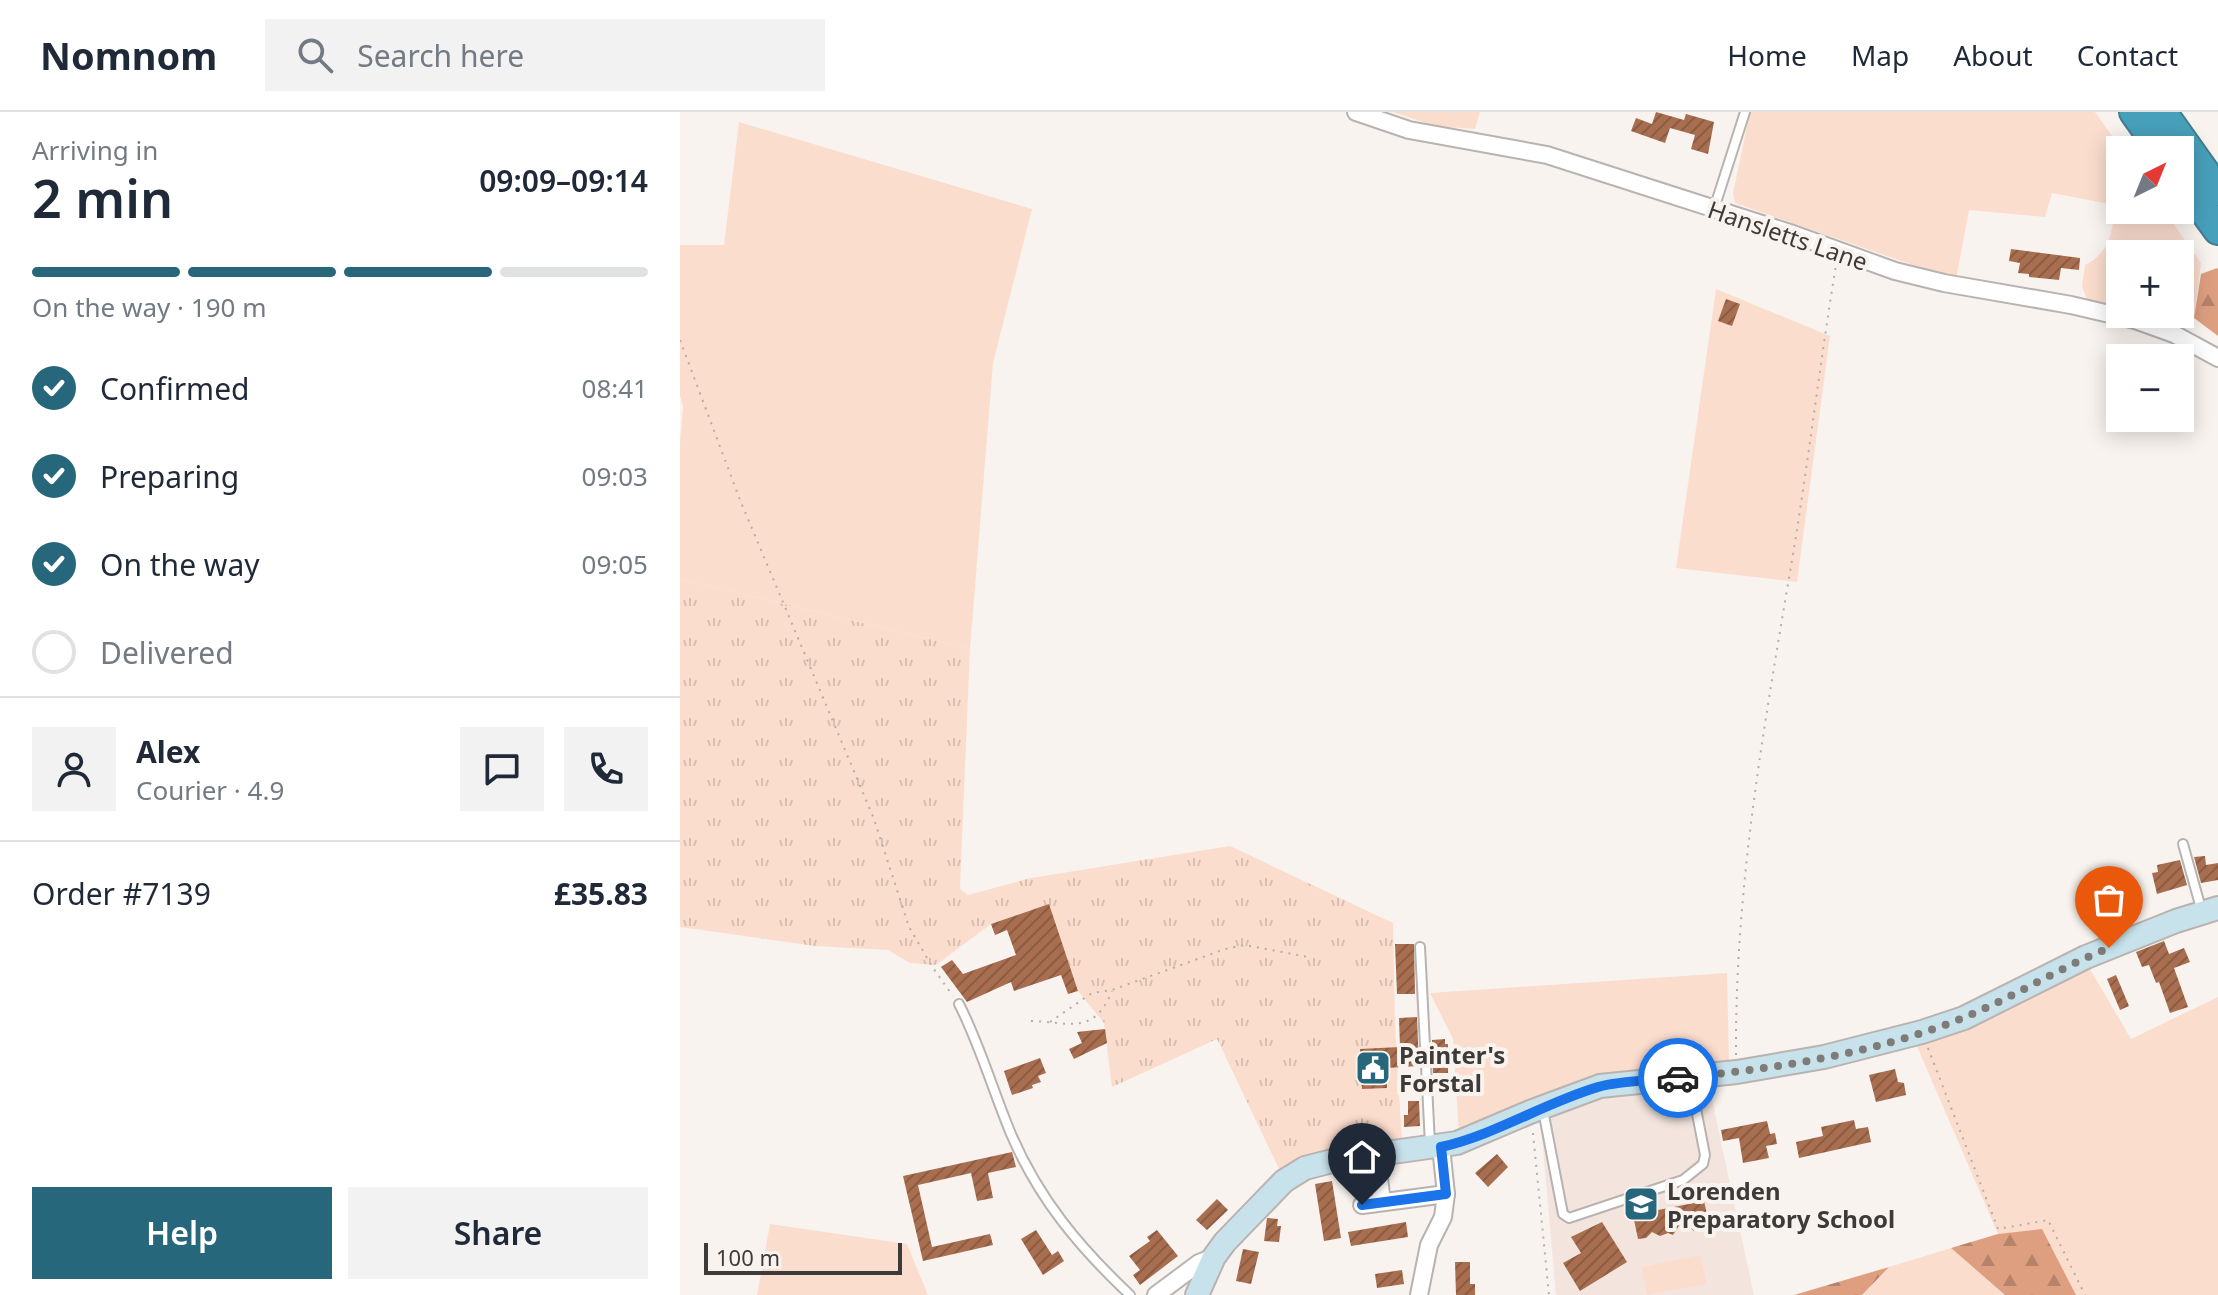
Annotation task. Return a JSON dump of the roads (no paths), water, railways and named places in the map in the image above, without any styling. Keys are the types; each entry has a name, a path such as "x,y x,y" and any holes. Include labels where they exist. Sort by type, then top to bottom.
{"highway":[{"path":"2134,112 2151,136"},
{"path":"2162,112 2218,191"},
{"path":"2194,197 2218,230"}],"street":[{"name":"Hansletts Lane","path":"1356,112 1420,132 1547,155 1790,233 1895,271 2135,320 2174,334 2218,358"},
{"path":"1197,1295 1214,1257 1273,1190 1297,1171 1336,1160 1457,1143 1600,1086 1737,1072 1824,1057 1922,1032 1989,1006 2086,957 2210,910"},
{"path":"1419,1295 1429,1245 1443,1217 1446,1194 1435,1148"},
{"path":"1379,1179 1382,1202"},
{"path":"1362,1205 1446,1194"},
{"path":"1156,1295 1199,1263 1214,1257"}],"lane":[{"path":"1714,209 1745,112"},
{"path":"2183,844 2210,910"},
{"path":"1420,947 1435,1148"},
{"path":"959,1004 1012,1135 1039,1189 1087,1255 1130,1295"},
{"path":"1536,1110 1563,1214 1569,1218 1683,1180 1703,1164 1705,1155 1690,1077"}],"place":[{"name":"Painter's Forstal","path":"1373,1068"},
{"name":"Lorenden Preparatory School","path":"1641,1204"}]}
